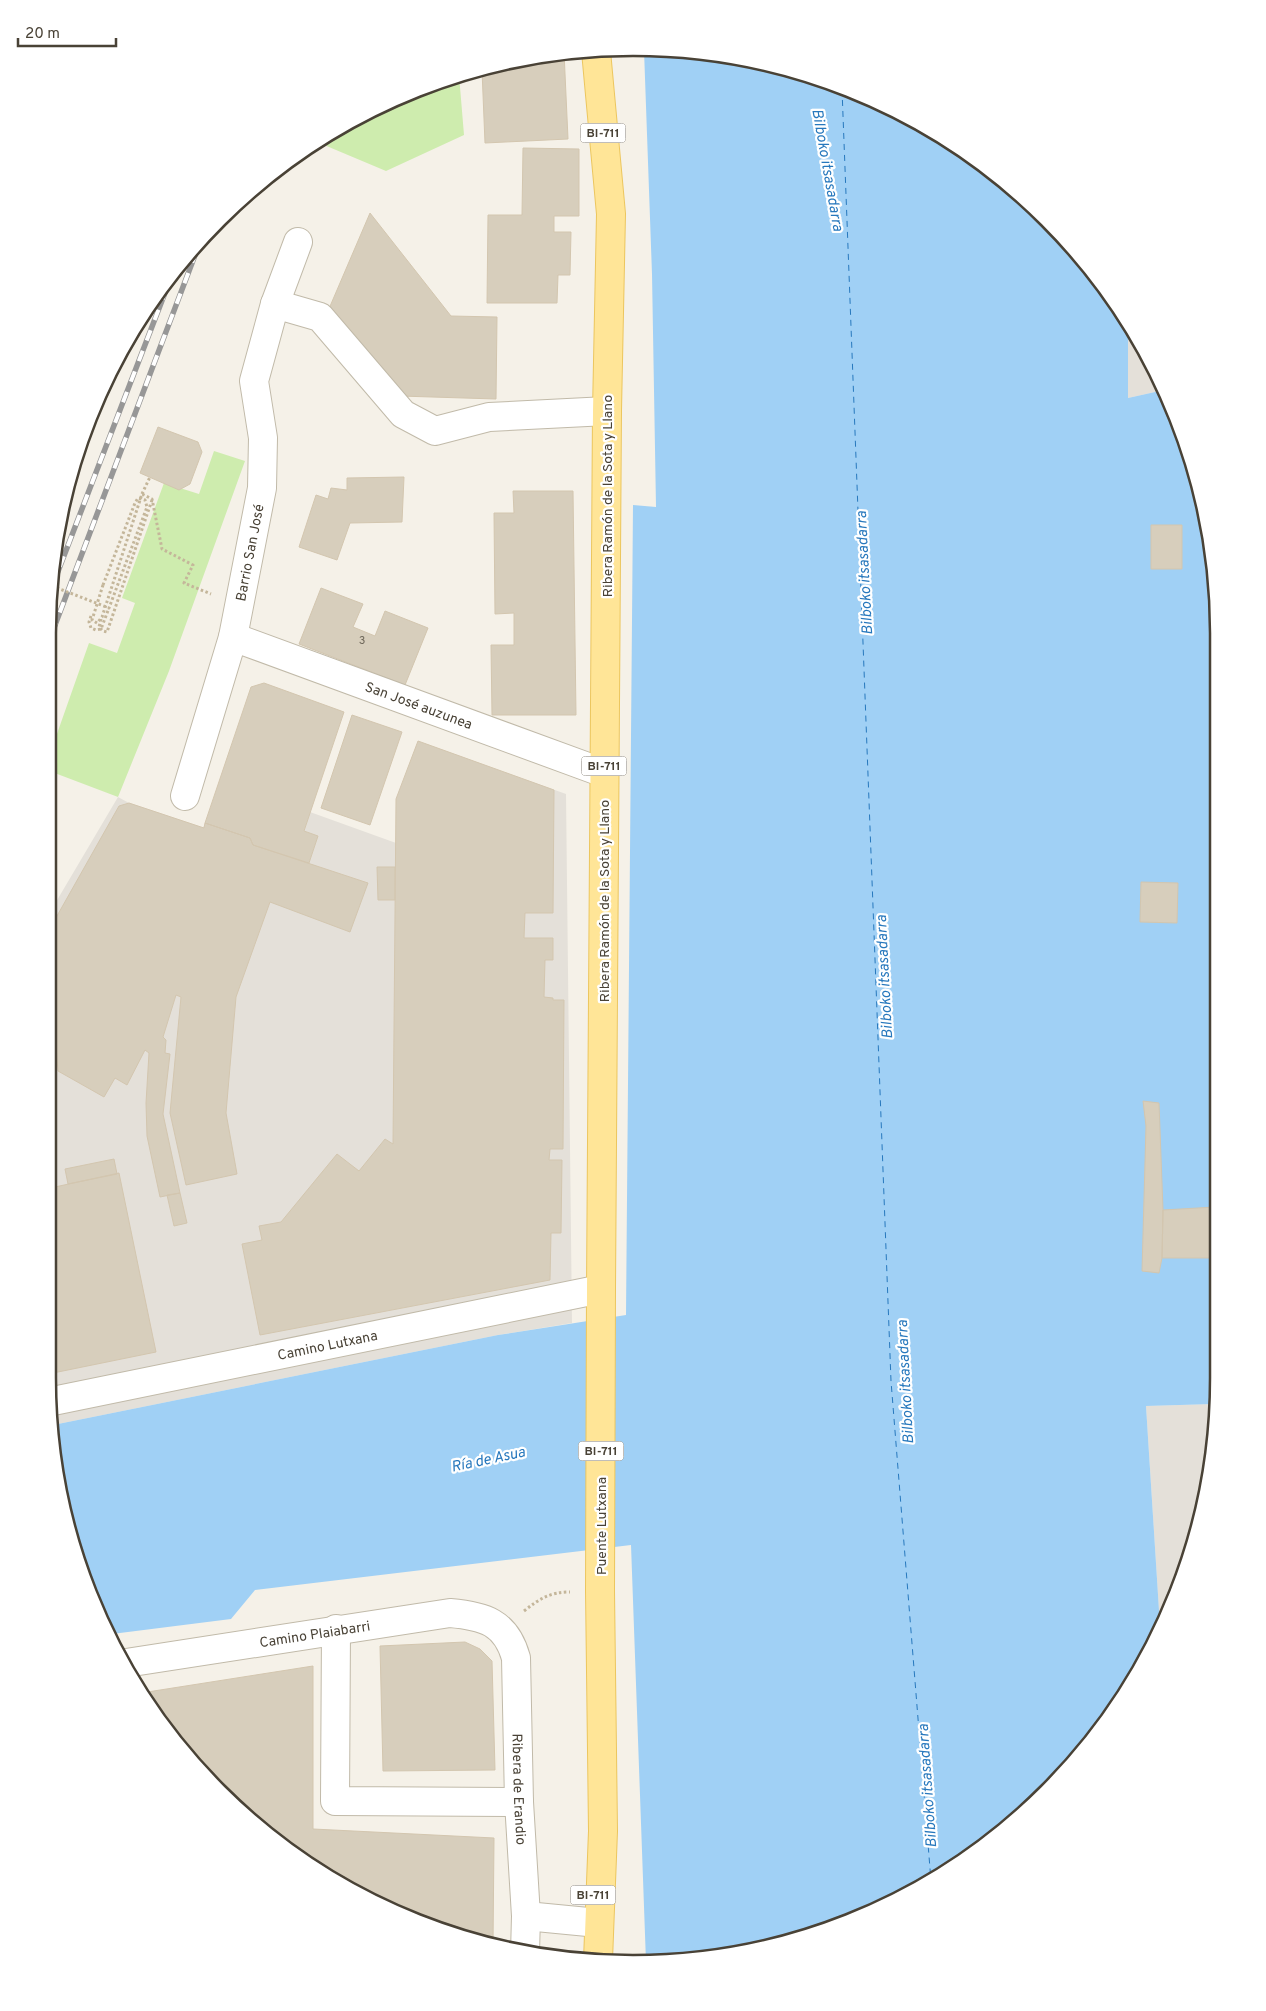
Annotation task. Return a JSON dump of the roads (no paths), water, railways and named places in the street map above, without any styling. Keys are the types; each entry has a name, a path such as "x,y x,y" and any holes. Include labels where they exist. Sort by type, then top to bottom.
{"main road":[{"name":"Ribera Ramón de la Sota y Llano","path":"597,57 611,214 607,412 601,1317"},
{"name":"Puente Lutxana","path":"601,1317 603,1831"},
{"name":"BI-711","path":"583,1953 603,1831"},
{"name":"BI-711","path":"598,1954 603,1831"}],"street":[{"name":"Barrio San José","path":"185,796 232,637 262,488 263,438 254,381 275,304 298,242"},
{"path":"275,304 320,317 404,414 435,432 489,417 607,412"},
{"name":"San José auzunea","path":"232,637 604,774"},
{"name":"Camino Lutxana","path":"57,1400 601,1289"},
{"name":"Camino Plaiabarri","path":"131,1661 450,1613 473,1615 488,1621 501,1630"},
{"path":"336,1630 335,1800 520,1802"},
{"name":"Ribera de Erandio","path":"501,1630 511,1641 516,1658 520,1802 526,1916 525,1945"},
{"path":"526,1916 588,1922"}],"water":[{"path":"644,56 671,57 746,67 818,87 854,100 921,134 953,153 984,175 1041,225 1091,282 1113,313 1128,338 1128,398 1156,392 1166,412 1190,484 1199,520 1209,595 1210,1378 1209,1404 1146,1406 1159,1613 1113,1698 1091,1729 1041,1786 984,1836 953,1858 888,1895 854,1911 782,1935 746,1944 671,1954 646,1955 631,1545 255,1590 231,1619 116,1633 100,1599 76,1527 67,1491 58,1424 498,1335 626,1315 633,505 656,507 652,274"}],"railway":[{"path":"56,622 193,260"},
{"path":"60,566 162,300"}],"water label":[{"name":"Bilboko itsasadarra","path":"828,170"},
{"name":"Bilboko itsasadarra","path":"864,573"},
{"name":"Bilboko itsasadarra","path":"884,977"},
{"name":"Bilboko itsasadarra","path":"905,1382"},
{"name":"Ría de Asua","path":"488,1459"},
{"name":"Bilboko itsasadarra","path":"927,1786"}]}
